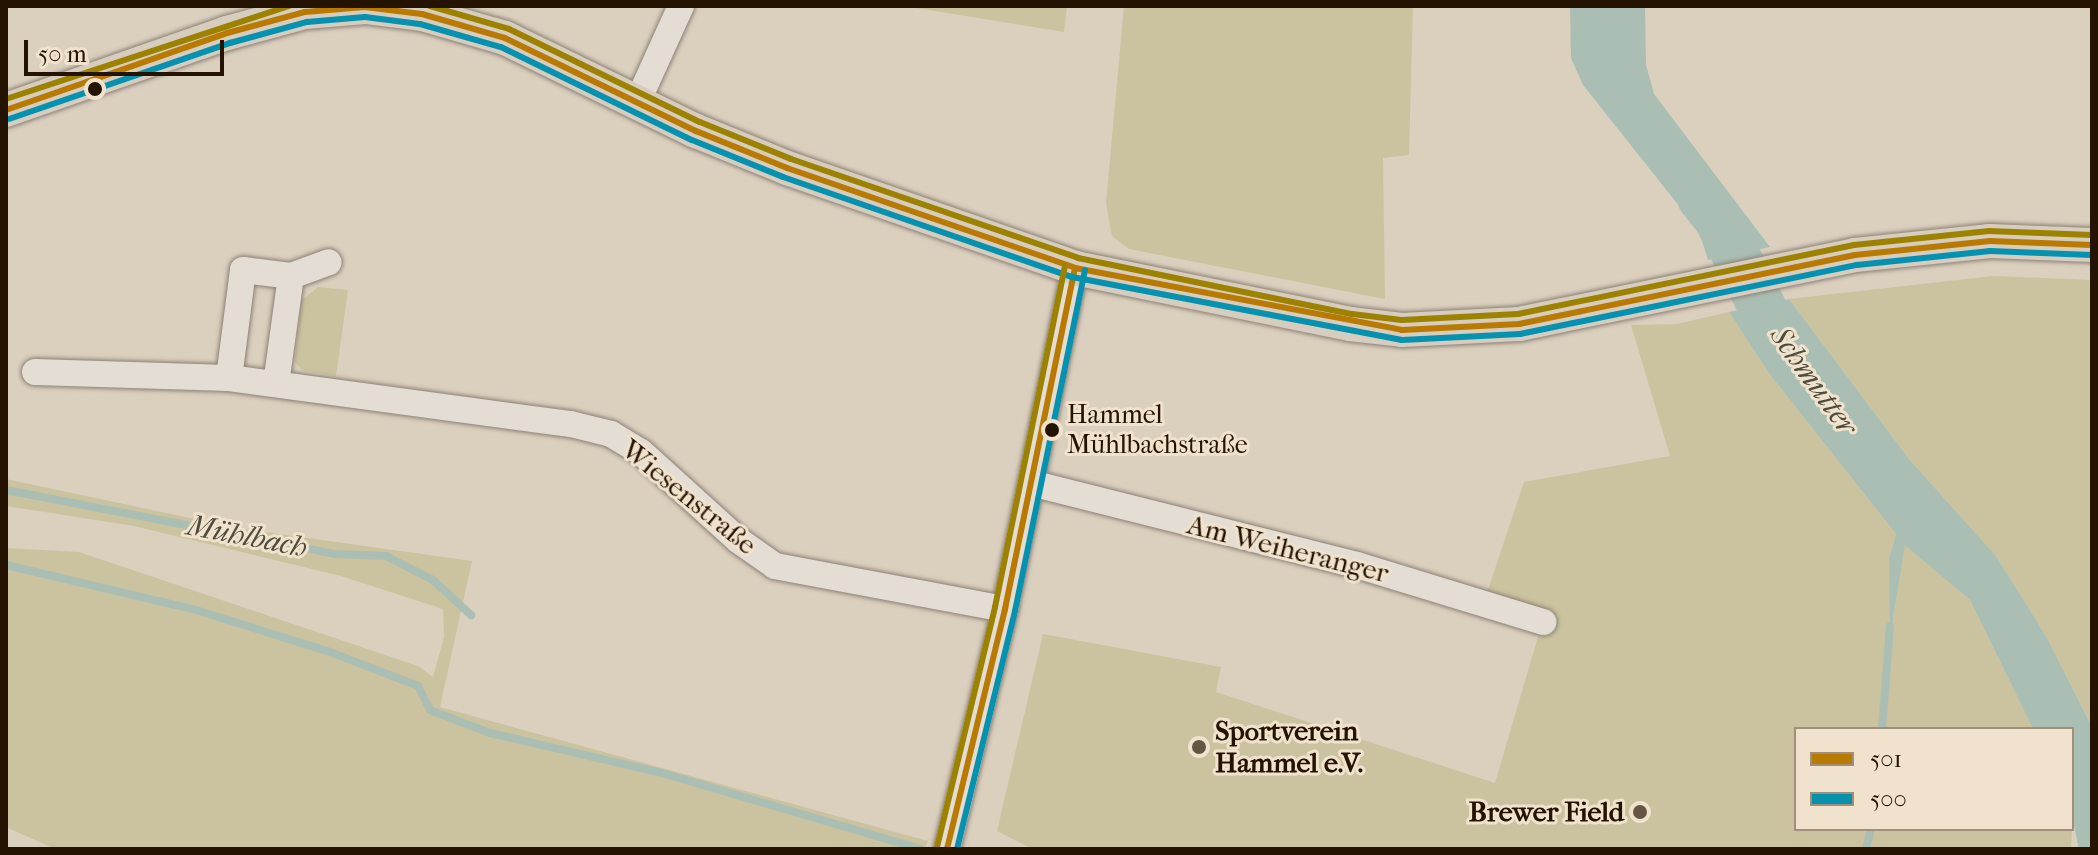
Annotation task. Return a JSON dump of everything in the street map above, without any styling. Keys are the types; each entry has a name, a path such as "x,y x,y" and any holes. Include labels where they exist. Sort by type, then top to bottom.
{"main road":[{"path":"6,110 227,33 332,7 422,14 477,28 637,103 801,173 1075,268 1198,296 1402,330 1493,328 1650,299 1855,255 1990,241 2092,245"}],"street":[{"path":"637,103 681,6"},
{"path":"229,378 243,270 291,276 329,262"},
{"path":"950,840 1005,609 1075,268"},
{"path":"276,384 291,276"},
{"name":"Wiesenstraße","path":"35,372 229,378 493,411 611,434 641,452 738,540 775,566 1005,609"},
{"name":"Am Weiheranger","path":"1031,483 1357,565 1543,622"}],"shaded area":[{"path":"904,6 1067,6 1064,32"},
{"path":"1124,6 1413,6 1409,155 1383,158 1385,299 1129,249 1112,236 1106,203"},
{"path":"1993,276 2092,280 2092,727 2046,636 1996,556 1909,459 1789,299"},
{"path":"318,287 348,290 336,376 303,371 295,362 301,301"},
{"path":"1729,312 1771,376 1896,534 1889,559 1893,619 1905,544 1970,600 2032,727 1794,727 1794,831 2072,831 2071,849 1032,849 997,831 1043,634 1221,667 1216,692 1495,783 1545,613 1487,593 1524,482 1670,456 1631,325 1677,324"},
{"path":"6,479 237,528 472,561 440,707 928,841 925,849 55,849 6,827 6,548 79,552 418,666 433,677 444,637 443,609 341,576 134,526 6,506"}],"water":[{"path":"1570,6 1645,6 1646,65 1654,94 1770,247 1708,260 1699,231 1583,85 1571,58"},
{"path":"1789,299 1909,459 1996,556 2046,636 2092,727 2092,849 2079,849 2074,825 2074,727 2032,727 1970,600 1905,545 1890,637 1889,559 1896,534 1771,376 1729,312"}],"waterway":[{"name":"Schmutter","path":"1701,198 1718,219 1766,315 1798,361"},
{"name":"Mühlbach","path":"6,490 336,554 386,556 433,580 471,615"},
{"path":"6,565 196,610 330,652 418,686 430,710 490,733 662,773 920,849"},
{"path":"1882,727 1890,626"},
{"path":"1866,849 1870,831"}],"transit line":[{"path":"6,99 289,6"},
{"path":"430,6 509,29 700,122 791,159 1078,258 1352,314 1402,320 1518,314 1854,245 1989,231 2092,235"},
{"name":"501","path":"6,110 227,33 305,12 365,7 422,14 505,38 696,131 787,168 1075,268 1402,330 1519,324 1855,255 1990,241 2092,245"},
{"name":"500","path":"9,119 230,43 307,22 365,17 420,24 501,47 692,140 783,177 1072,277 1402,340 1520,334 1857,265 1990,251 2092,255"},
{"path":"937,847 995,607 1065,266"},
{"name":"501","path":"947,849 1005,609 1075,268"},
{"name":"500","path":"957,849 1015,611 1085,270"}],"place":[{"name":"Hammel Mühlbachstraße","path":"1052,430"},
{"name":"Sportverein Hammel e.V.","path":"1199,747"},
{"name":"Brewer Field","path":"1640,812"}]}
